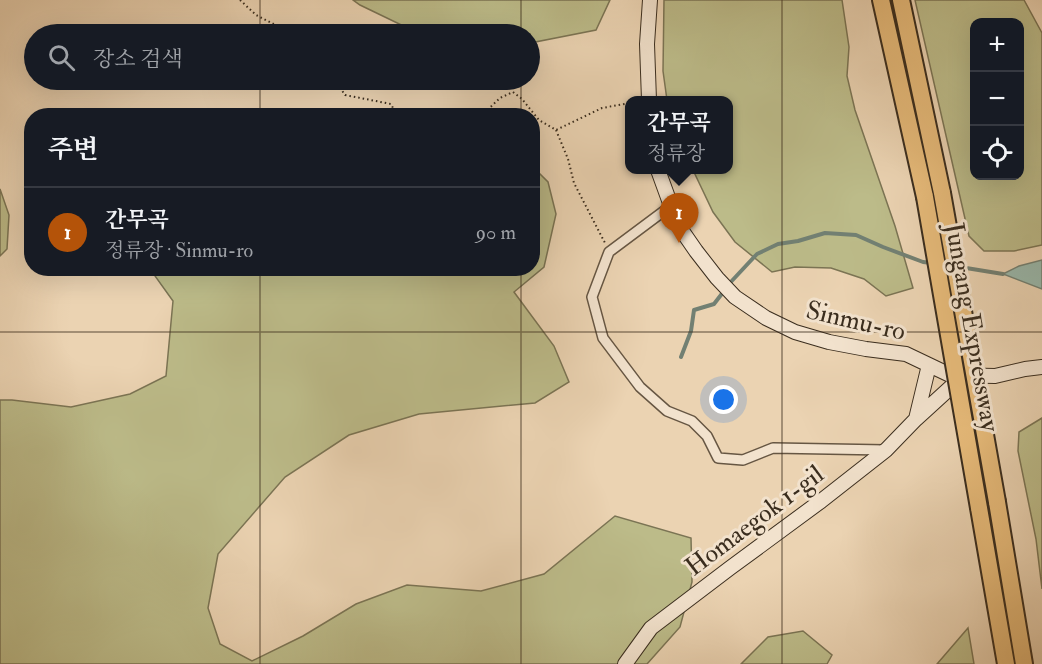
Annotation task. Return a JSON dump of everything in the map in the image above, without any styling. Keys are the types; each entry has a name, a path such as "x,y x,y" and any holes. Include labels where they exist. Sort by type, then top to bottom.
{"highway":[{"name":"Jungang Expressway","path":"881,0 925,197 1006,664"},
{"name":"Jungang Expressway","path":"901,0 942,193 1024,664"}],"street":[{"path":"649,96 647,44 650,0"},
{"path":"660,174 672,205 609,252 592,297 603,338 640,387 667,411 692,421 707,436 718,458 743,460 773,448 886,450"},
{"name":"Sinmu-ro","path":"672,205 678,225 717,278 735,297 766,318 795,332 829,342 906,354 950,375 995,376 1042,367"},
{"path":"916,419 929,365"},
{"name":"Homaegok 1-gil","path":"625,664 651,628 886,450 963,376"}],"path":[{"path":"240,0 256,15 274,24"},
{"path":"341,90 345,95 390,104 392,108"},
{"path":"490,108 500,98 513,92 529,108"},
{"path":"556,130 602,108 625,104"},
{"path":"540,121 556,130 568,159 574,183 609,252"}],"shaded area":[{"path":"353,0 610,0 596,30 540,41 540,24 399,24"},
{"path":"664,0 842,0 849,47 847,76 855,110 895,226 913,288 886,296 864,279 831,268 795,267 772,272 735,242 713,212 695,174 733,174 733,96 666,96 663,71"},
{"path":"915,0 1024,0 1042,33 1042,245 1014,251 984,251 969,236"},
{"path":"540,174 548,182 556,214 544,267 540,270"},
{"path":"0,189 9,215 7,249 0,256"},
{"path":"1042,260 1042,289 1003,274 1019,266"},
{"path":"155,276 533,276 514,292 554,346 569,382 535,403 419,414 349,435 285,477 218,554 208,608 220,644 252,661 303,636 356,604 407,585 481,591 544,574 615,516 691,538 692,582 680,627 647,664 0,664 0,400 71,407 130,394 166,376 173,301"},
{"path":"1042,418 1042,589 1036,539 1018,451 1019,432"},
{"path":"968,628 974,664 937,664"},
{"path":"803,631 832,655 827,664 741,664 768,637"}],"waterway":[{"path":"728,285 757,254 778,244 825,233 856,235 923,262 932,263"},
{"path":"960,267 1003,274"},
{"path":"681,357 691,331 694,310 714,304 724,291"}],"place":[{"name":"간무곡","path":"679,243"}]}
